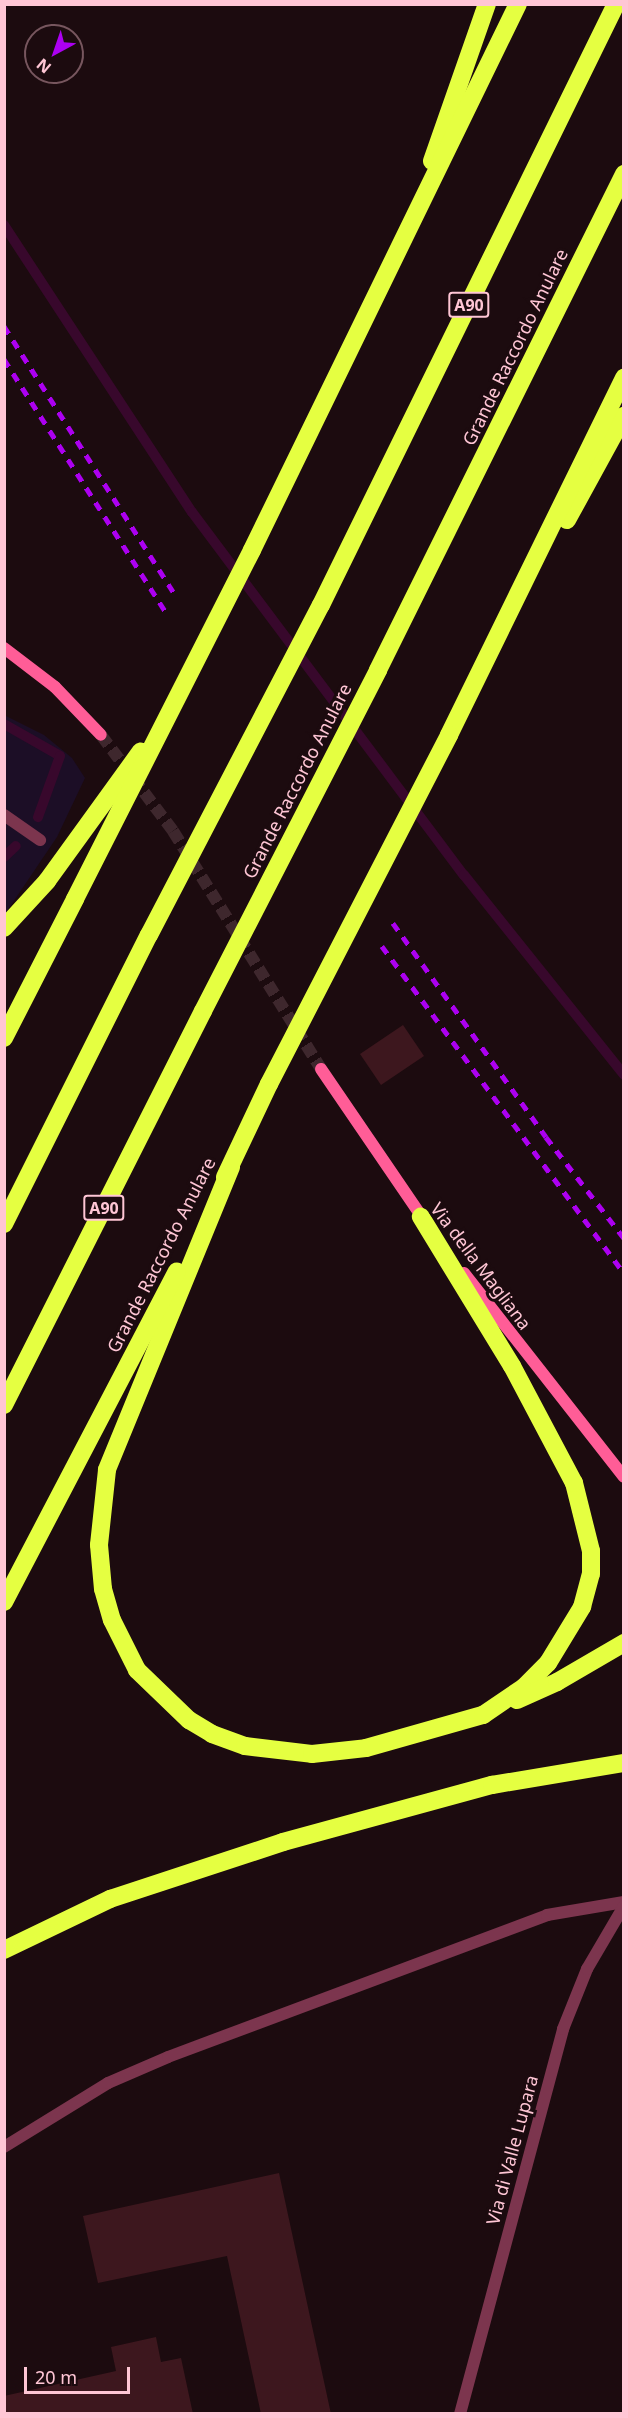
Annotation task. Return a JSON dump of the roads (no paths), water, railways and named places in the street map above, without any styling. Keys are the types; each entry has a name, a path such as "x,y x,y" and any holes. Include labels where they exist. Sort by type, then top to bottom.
{"highway":[{"path":"400,251 487,4"},
{"path":"4,1038 177,701 400,251 518,4"},
{"name":"A90","path":"4,1224 149,935 321,606 616,4"},
{"name":"Grande Raccordo Anulare","path":"4,1405 378,670 624,174"},
{"name":"Grande Raccordo Anulare","path":"4,1602 231,1167 269,1084 449,735 624,378"},
{"path":"504,624 568,519 624,416"},
{"path":"4,928 47,881 177,701"},
{"path":"231,1167 107,1470 99,1545 104,1589 118,1637 137,1670 163,1699 212,1734 245,1746 312,1754 366,1748 483,1715 558,1682 624,1643"},
{"path":"421,1217 550,1433 577,1493 591,1551 591,1574 582,1607 562,1644 524,1687 483,1715"},
{"path":"4,1950 110,1899 283,1842 492,1785 624,1763"}],"main road":[{"path":"4,648 56,687 101,735"},
{"name":"Via della Magliana","path":"321,1069 421,1217 624,1477"}],"street":[{"path":"4,815 40,840"},
{"path":"4,2147 108,2084 168,2057 547,1915 624,1904"},
{"name":"Via di Valle Lupara","path":"460,2414 563,2029 587,1969 624,1904"}],"waterway":[{"path":"4,225 192,512 464,875 624,1075"},
{"path":"4,724 60,756 38,817"},
{"path":"4,857 16,846"}],"tunnel":[{"path":"101,735 173,831 321,1069"}],"railway":[{"path":"4,326 174,593"},
{"path":"4,359 165,611"},
{"path":"393,923 546,1137 624,1238"},
{"path":"382,946 624,1273"}]}
